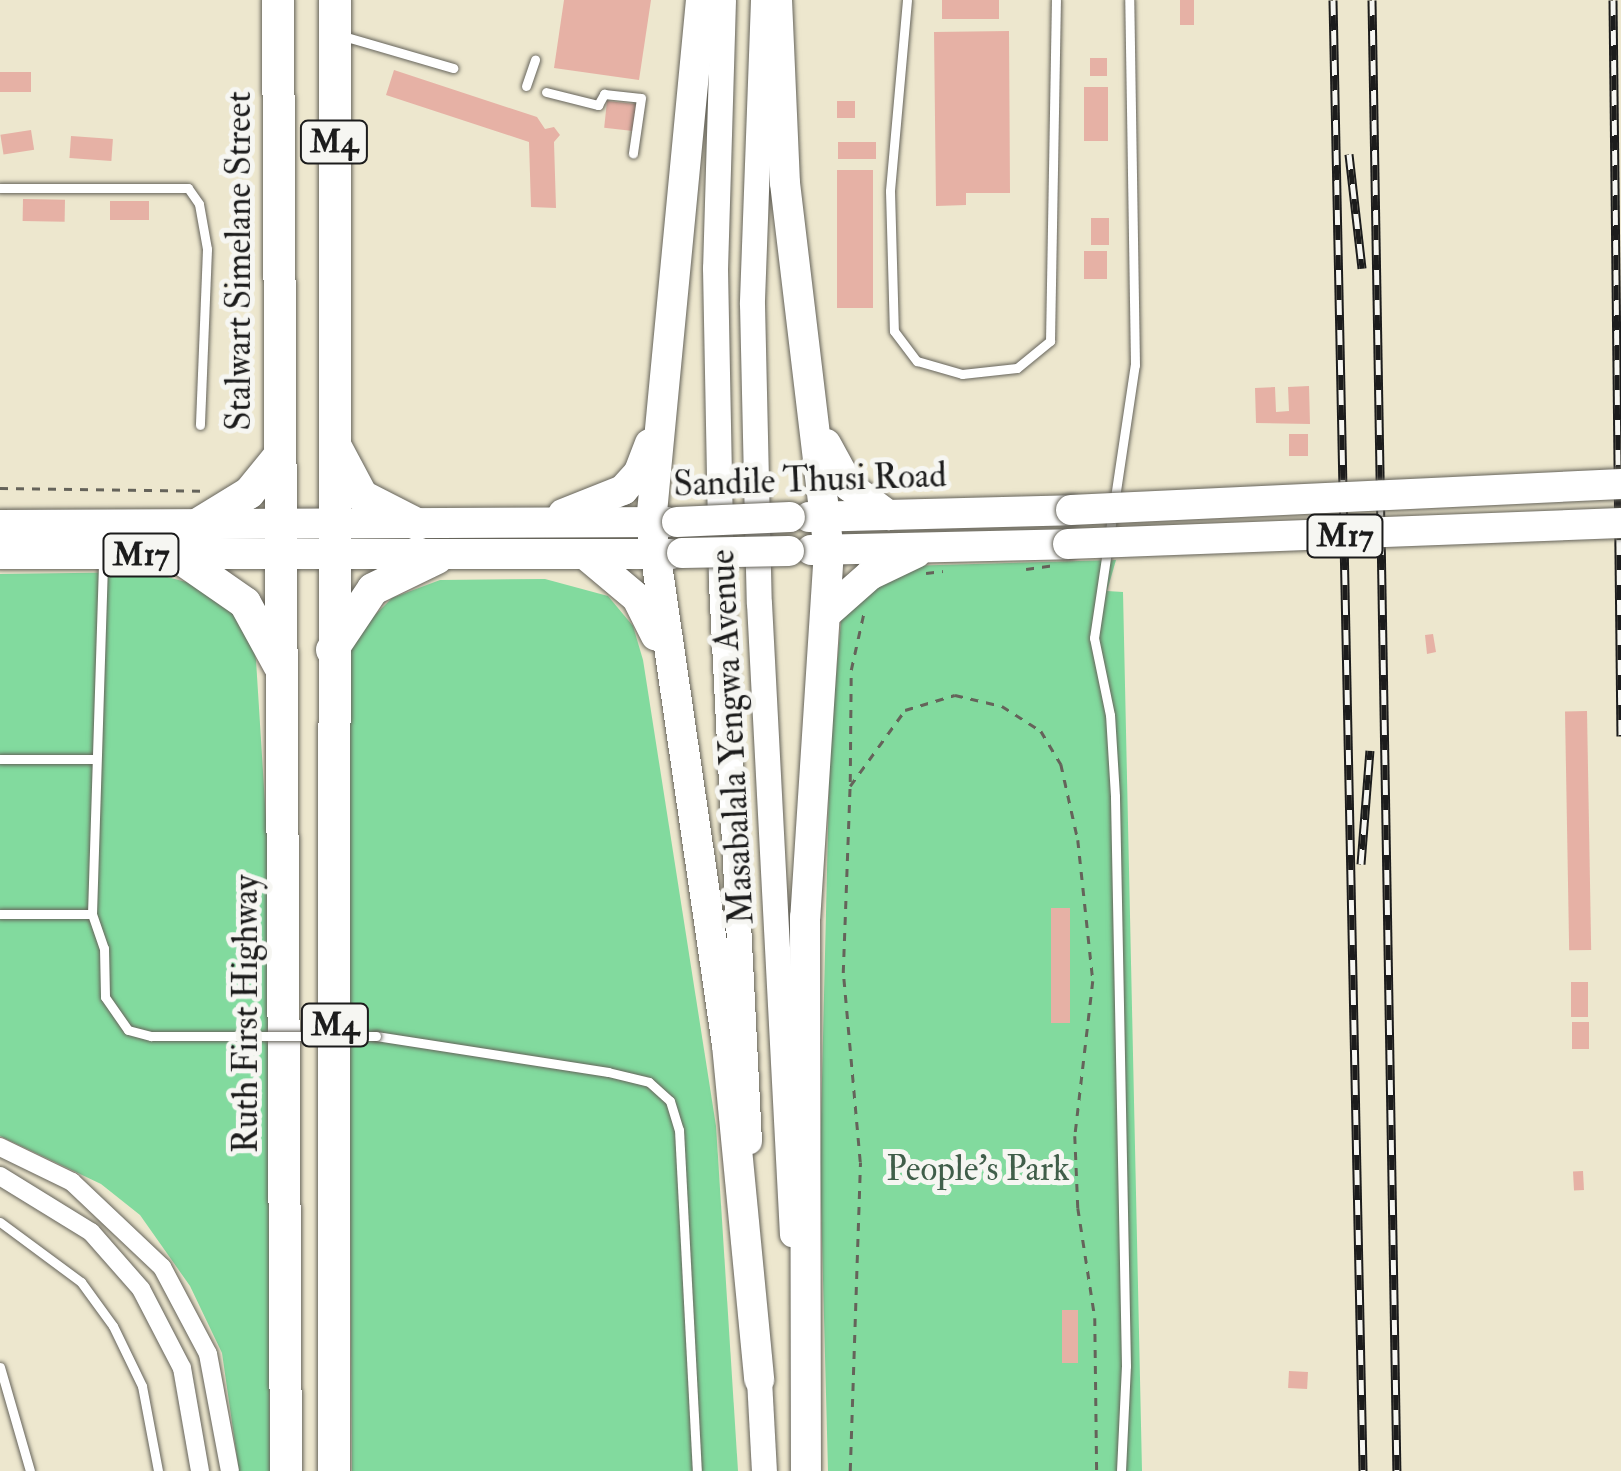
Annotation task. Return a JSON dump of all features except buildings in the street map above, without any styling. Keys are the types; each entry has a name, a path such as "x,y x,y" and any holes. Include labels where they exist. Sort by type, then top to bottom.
{"highway":[{"name":"Stalwart Simelane Street","path":"278,0 281,522"},
{"name":"M4","path":"334,0 334,1471"},
{"path":"332,430 351,484 417,524"},
{"path":"200,523 249,493 280,455"},
{"name":"M4","path":"281,522 281,556"},
{"path":"176,555 245,603 284,678"},
{"name":"Ruth First Highway","path":"281,556 286,1471"},
{"path":"332,651 374,590 437,558"}],"main road":[{"path":"701,0 657,425 679,731 728,1045 759,1380"},
{"name":"Masabalala Yengwa Avenue","path":"723,0 715,268 721,583 764,1471"},
{"name":"Masabalala Yengwa Avenue","path":"763,0 752,304 759,603 805,1471"},
{"path":"777,0 785,183 829,550 805,917 805,1471"},
{"path":"816,418 840,476 888,515"},
{"path":"532,524 623,490 640,472 657,425"},
{"name":"Sandile Thusi Road","path":"0,554 200,523 664,522 1071,510 1621,484"},
{"name":"Sandile Thusi Road","path":"0,526 176,555 437,558 829,550 933,564 1062,544 1621,523"},
{"path":"586,556 648,615 679,731"},
{"path":"826,613 870,575 933,564"}],"street":[{"path":"0,1147 72,1182 162,1267 208,1354 227,1426 230,1471"},
{"path":"0,1176 92,1232 141,1289 182,1368 200,1471"}],"lane":[{"path":"908,0 890,192 894,332 917,362 962,374 1017,368 1050,341 1056,0"},
{"path":"1122,1471 1126,1366 1115,796 1110,715 1094,638 1100,566 1133,398 1128,0"},
{"path":"336,34 453,68"},
{"path":"526,86 535,60"},
{"path":"546,92 598,105 604,94 641,98 633,153"},
{"path":"0,188 188,188 199,204 207,248 200,425"},
{"path":"103,540 92,914 102,937 105,997 128,1030 152,1036 376,1036 608,1072 648,1082 670,1101 680,1130 697,1471"},
{"path":"0,759 94,759"},
{"path":"0,914 92,914"},
{"path":"0,1222 81,1282 114,1326 142,1386 158,1471"},
{"path":"0,1367 30,1471"}],"path":[{"path":"0,488 249,493"},
{"path":"1019,569 1055,569 1062,544"},
{"path":"850,1471 860,1162 843,972 851,670 867,605"},
{"path":"850,786 904,710 955,695 1002,706 1041,731 1061,764 1089,903 1092,981 1075,1136 1078,1208 1095,1318 1097,1471"}],"green space":[{"name":"People's Park","path":"1116,560 1107,591 1123,592 1142,1471 828,1471 820,1163 830,745 842,610 905,566"},
{"path":"148,572 213,589 251,637 256,660 267,836 270,1471 239,1471 222,1353 190,1286 140,1215 101,1184 0,1136 0,574"},
{"path":"545,579 608,596 633,626 643,660 716,1126 738,1471 352,1471 346,656 358,632 392,598 440,580"}],"railway":[{"path":"1333,0 1363,1471"},
{"path":"1372,0 1397,1471"},
{"path":"1613,0 1621,736"},
{"path":"1349,154 1362,268"},
{"path":"1361,864 1370,750"}]}
